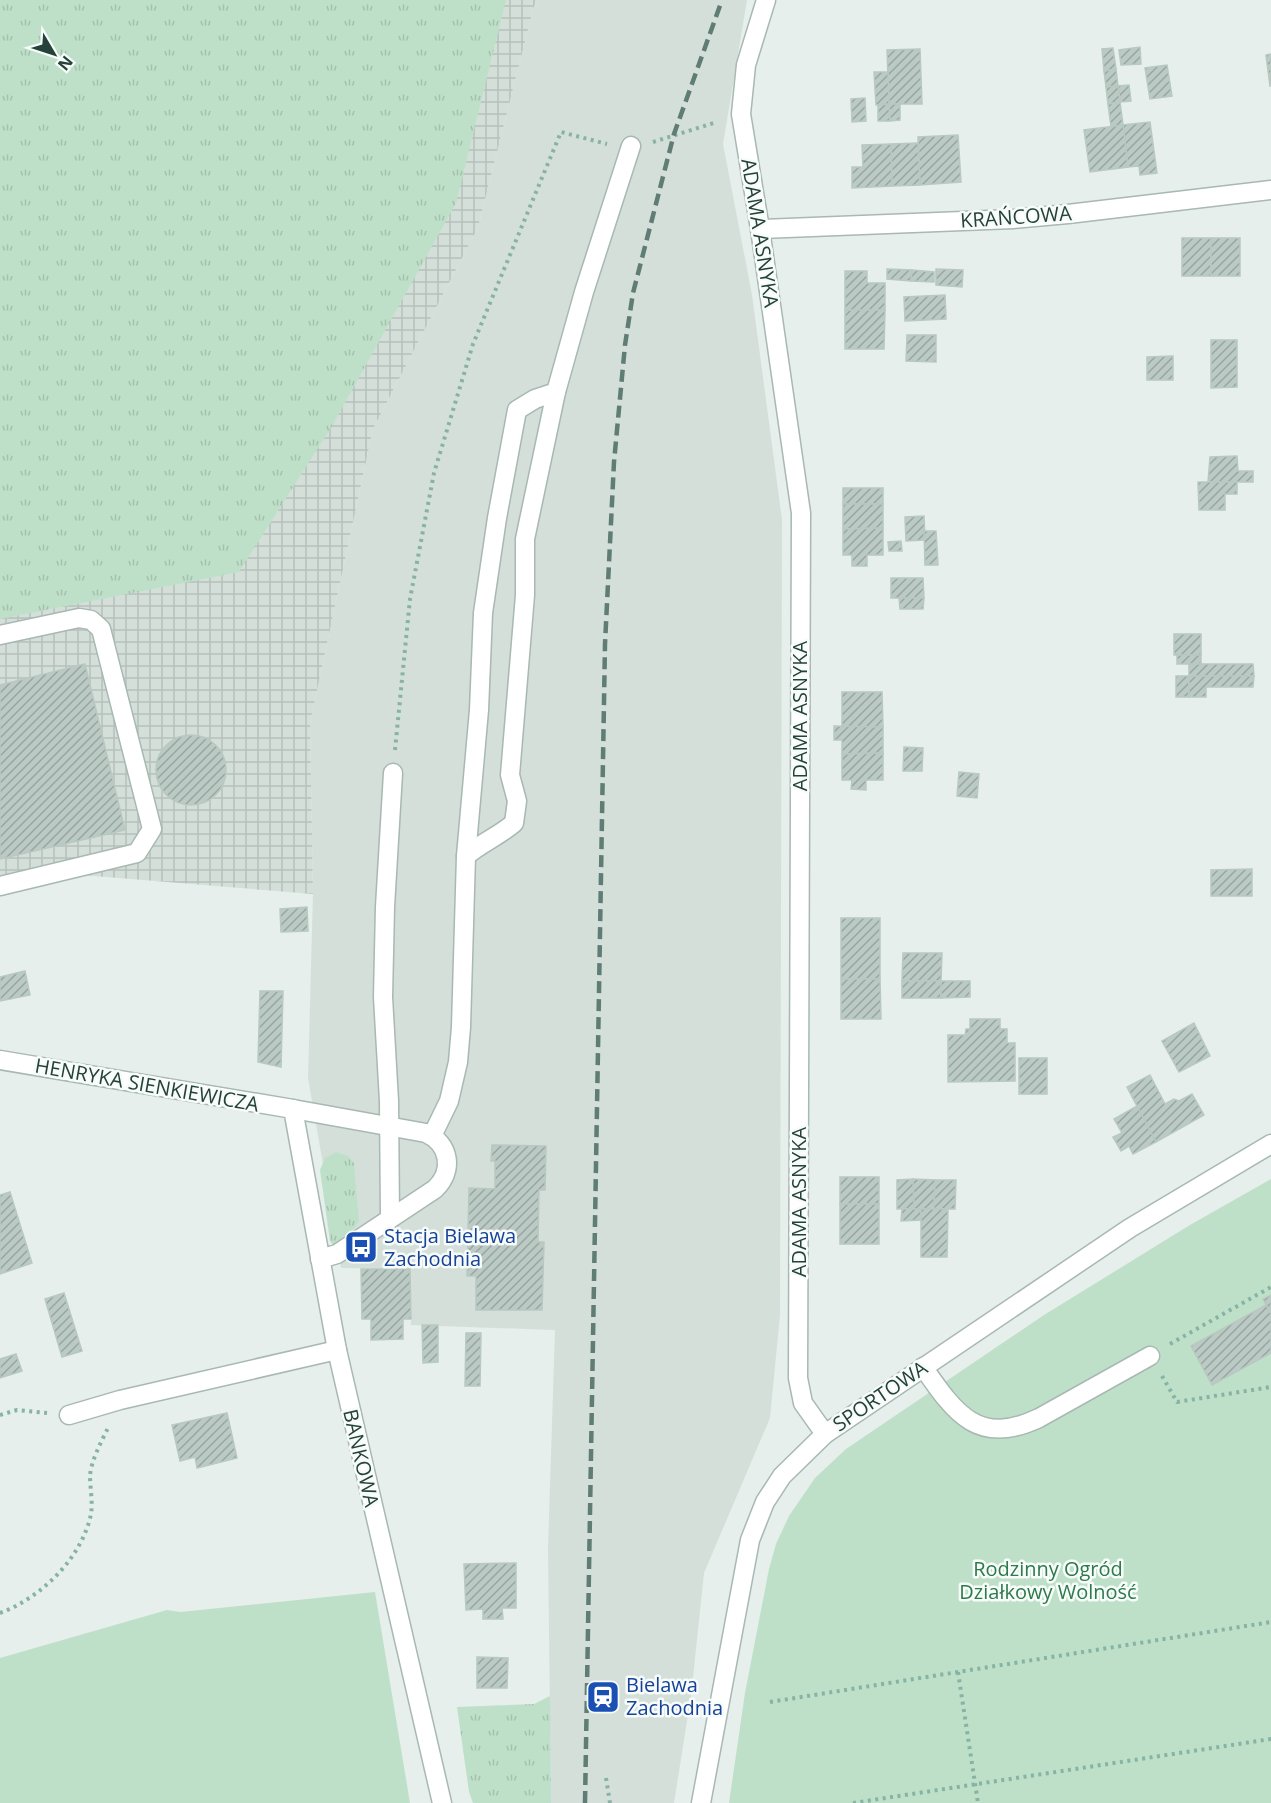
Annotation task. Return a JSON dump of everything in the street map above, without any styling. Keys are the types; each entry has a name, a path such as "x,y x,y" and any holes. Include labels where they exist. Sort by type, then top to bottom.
{"street":[{"name":"ADAMA ASNYKA","path":"766,0 746,65 741,114 801,513 798,1378 803,1403 825,1434"},
{"path":"466,856 480,844 500,834 514,823 517,801 510,775 525,595 525,539 556,392 584,292 631,146"},
{"name":"KRAŃCOWA","path":"760,229 1013,219 1271,190"},
{"path":"320,1259 338,1254 435,1190 445,1176 448,1167 446,1154 439,1142 432,1136 449,1101 458,1062 466,856 479,710 483,613 497,518 517,410 535,399 556,392"},
{"path":"0,635 79,618 91,620 101,629 152,829 137,853 0,886"},
{"path":"390,1219 390,1126 383,998 385,907 393,773"},
{"name":"HENRYKA SIENKIEWICZA","path":"0,1060 390,1126 432,1136"},
{"name":"BANKOWA","path":"293,1109 337,1350 442,1803"},
{"name":"SPORTOWA","path":"701,1803 750,1540 765,1502 782,1476 825,1434 923,1367 1130,1228 1271,1144"},
{"path":"69,1415 120,1400 337,1350"},
{"path":"923,1367 948,1402 964,1418 980,1426 1004,1428 1023,1425 1039,1418 1150,1356"}],"path":[{"path":"393,773 410,599 434,473 473,344 561,132"},
{"path":"1271,1287 1150,1356 1177,1402 1271,1386"},
{"path":"0,1613 9,1610 50,1583 79,1547 91,1513 90,1473 120,1400"},
{"path":"0,1415 17,1410 69,1415"},
{"path":"770,1702 1271,1622"},
{"path":"958,1672 978,1803"},
{"path":"853,1803 1271,1739"},
{"path":"606,1778 610,1803"}],"shaded area":[{"path":"0,0 538,0 534,6 478,227 373,429 310,723 313,894 45,872 0,884"},
{"path":"538,0 747,0 723,144 752,295 782,520 780,1315 770,1418 704,1573 691,1696 674,1803 551,1803 548,1548 555,1330 411,1325 410,1269 341,1268 308,1078 313,894 310,723 373,429 478,227 534,6"}],"green space":[{"path":"0,0 506,0 456,203 332,426 239,572 0,619"},
{"path":"336,1152 348,1156 354,1163 359,1221 336,1245 333,1245 330,1241 320,1170 325,1158"},
{"name":"Rodzinny Ogród Działkowy Wolność","path":"1271,1179 1271,1803 729,1803 745,1693 769,1569 776,1544 789,1516 815,1478 846,1449 1044,1315 1190,1225"},
{"path":"375,1592 410,1803 0,1803 0,1658 167,1610 180,1612"},
{"path":"550,1696 551,1803 473,1803 469,1792 457,1707 534,1704"}],"building":[{"path":"1140,47 1141,64 1121,65 1119,50"},
{"path":"1113,48 1116,69 1104,71 1102,49"},
{"path":"920,49 922,104 889,104 887,50"},
{"path":"1271,54 1271,86 1270,86 1266,55"},
{"path":"1167,65 1172,96 1150,99 1145,68"},
{"path":"1116,69 1118,86 1106,87 1104,71"},
{"path":"874,72 888,72 889,104 876,105"},
{"path":"1129,85 1131,101 1120,102 1118,86"},
{"path":"1118,86 1120,102 1108,104 1106,87"},
{"path":"865,98 866,121 852,122 851,99"},
{"path":"1120,102 1123,125 1111,127 1108,104"},
{"path":"889,104 900,104 900,120 890,121"},
{"path":"889,104 890,121 878,121 878,105"},
{"path":"1150,122 1157,173 1140,175 1139,166 1128,167 1123,125"},
{"path":"1123,125 1128,167 1090,172 1084,130"},
{"path":"958,135 961,182 920,185 918,137"},
{"path":"918,143 920,185 892,186 891,144"},
{"path":"891,144 892,186 852,188 852,167 863,167 862,145"},
{"path":"1182,238 1211,238 1211,276 1182,276"},
{"path":"1211,238 1240,238 1240,276 1211,276"},
{"path":"887,269 912,270 911,281 887,279"},
{"path":"936,269 963,270 962,287 936,285"},
{"path":"912,270 934,272 934,282 911,281"},
{"path":"845,271 867,271 867,283 885,283 885,310 845,310"},
{"path":"945,295 946,319 905,321 904,297"},
{"path":"845,310 885,310 884,349 845,349"},
{"path":"907,335 936,335 936,362 906,361"},
{"path":"1211,340 1237,340 1237,387 1211,388"},
{"path":"1173,356 1173,380 1147,380 1147,357"},
{"path":"1237,456 1238,471 1253,471 1253,482 1208,482 1210,457"},
{"path":"1198,482 1237,482 1237,494 1225,494 1225,510 1199,510"},
{"path":"843,488 883,488 883,504 843,504"},
{"path":"843,504 883,504 883,528 843,529"},
{"path":"924,516 925,540 906,541 905,517"},
{"path":"883,528 883,555 867,555 867,566 852,566 852,555 843,555 843,529"},
{"path":"924,531 936,531 938,565 925,565"},
{"path":"901,541 902,551 889,551 888,542"},
{"path":"891,578 923,578 924,598 891,598"},
{"path":"899,598 924,598 923,609 900,609"},
{"path":"1174,634 1201,634 1201,655 1174,655"},
{"path":"1177,655 1201,655 1201,664 1177,664"},
{"path":"85,664 125,830 0,859 0,685"},
{"path":"1189,664 1253,664 1254,676 1189,676"},
{"path":"1176,676 1189,676 1189,697 1176,697"},
{"path":"1189,676 1254,676 1253,687 1206,687 1206,697 1189,697"},
{"path":"842,692 882,692 883,727 842,727"},
{"path":"834,726 883,727 883,753 842,754 842,740 834,740"},
{"path":"191,735 204,738 216,745 223,757 226,770 223,783 216,795 204,802 191,805 178,802 166,795 159,783 156,770 159,757 166,745 178,738"},
{"path":"904,747 923,748 922,771 903,771"},
{"path":"883,753 883,780 866,780 866,790 851,789 852,780 842,780 842,754"},
{"path":"959,772 979,774 977,798 957,796"},
{"path":"1252,869 1252,896 1211,896 1211,870"},
{"path":"307,907 308,931 281,932 280,909"},
{"path":"841,918 880,918 880,979 841,979"},
{"path":"903,953 942,953 941,981 902,981"},
{"path":"25,971 30,995 0,1001 0,977"},
{"path":"841,979 880,979 881,1019 841,1019"},
{"path":"902,981 941,981 941,998 902,998"},
{"path":"941,981 970,981 970,997 941,998"},
{"path":"260,991 283,991 281,1067 258,1062"},
{"path":"970,1019 1000,1019 1000,1029 1007,1029 1007,1043 1015,1043 1015,1081 948,1082 948,1035 965,1035 966,1029 970,1029"},
{"path":"1194,1023 1210,1056 1179,1072 1162,1041"},
{"path":"1019,1058 1047,1058 1047,1094 1019,1094"},
{"path":"1150,1075 1165,1104 1174,1099 1179,1101 1192,1094 1204,1115 1156,1142 1127,1087"},
{"path":"1137,1106 1156,1142 1133,1154 1129,1146 1121,1151 1113,1137 1122,1133 1114,1119"},
{"path":"492,1145 546,1146 545,1190 539,1190 538,1242 544,1242 542,1310 476,1310 476,1276 467,1276 469,1188 495,1189 495,1161 491,1161"},
{"path":"840,1177 879,1177 879,1204 840,1204"},
{"path":"913,1179 935,1180 934,1209 914,1209"},
{"path":"913,1179 914,1209 897,1209 897,1180"},
{"path":"935,1180 956,1180 955,1209 934,1209"},
{"path":"10,1192 32,1263 0,1274 0,1195"},
{"path":"840,1204 879,1204 879,1244 840,1244"},
{"path":"902,1209 921,1209 921,1220 901,1221"},
{"path":"921,1209 948,1209 947,1257 921,1257"},
{"path":"361,1269 410,1269 411,1319 403,1319 403,1339 371,1340 371,1319 362,1319"},
{"path":"64,1293 82,1351 62,1357 45,1299"},
{"path":"1271,1295 1271,1314 1263,1299"},
{"path":"1266,1305 1271,1314 1271,1353 1212,1385 1191,1346"},
{"path":"422,1325 438,1325 438,1362 423,1363"},
{"path":"466,1333 481,1333 480,1386 465,1386"},
{"path":"16,1354 22,1371 0,1378 0,1359"},
{"path":"227,1413 237,1458 197,1468 195,1457 180,1461 172,1425"},
{"path":"516,1563 516,1608 502,1608 503,1619 483,1619 483,1609 466,1610 464,1564"},
{"path":"477,1657 508,1658 507,1688 477,1688"}],"railway":[{"path":"585,1803 605,644 614,462 625,345 633,293 674,134 722,0"}],"place":[{"name":"Stacja Bielawa Zachodnia","path":"361,1247"},
{"name":"Bielawa Zachodnia","path":"603,1697"}]}
